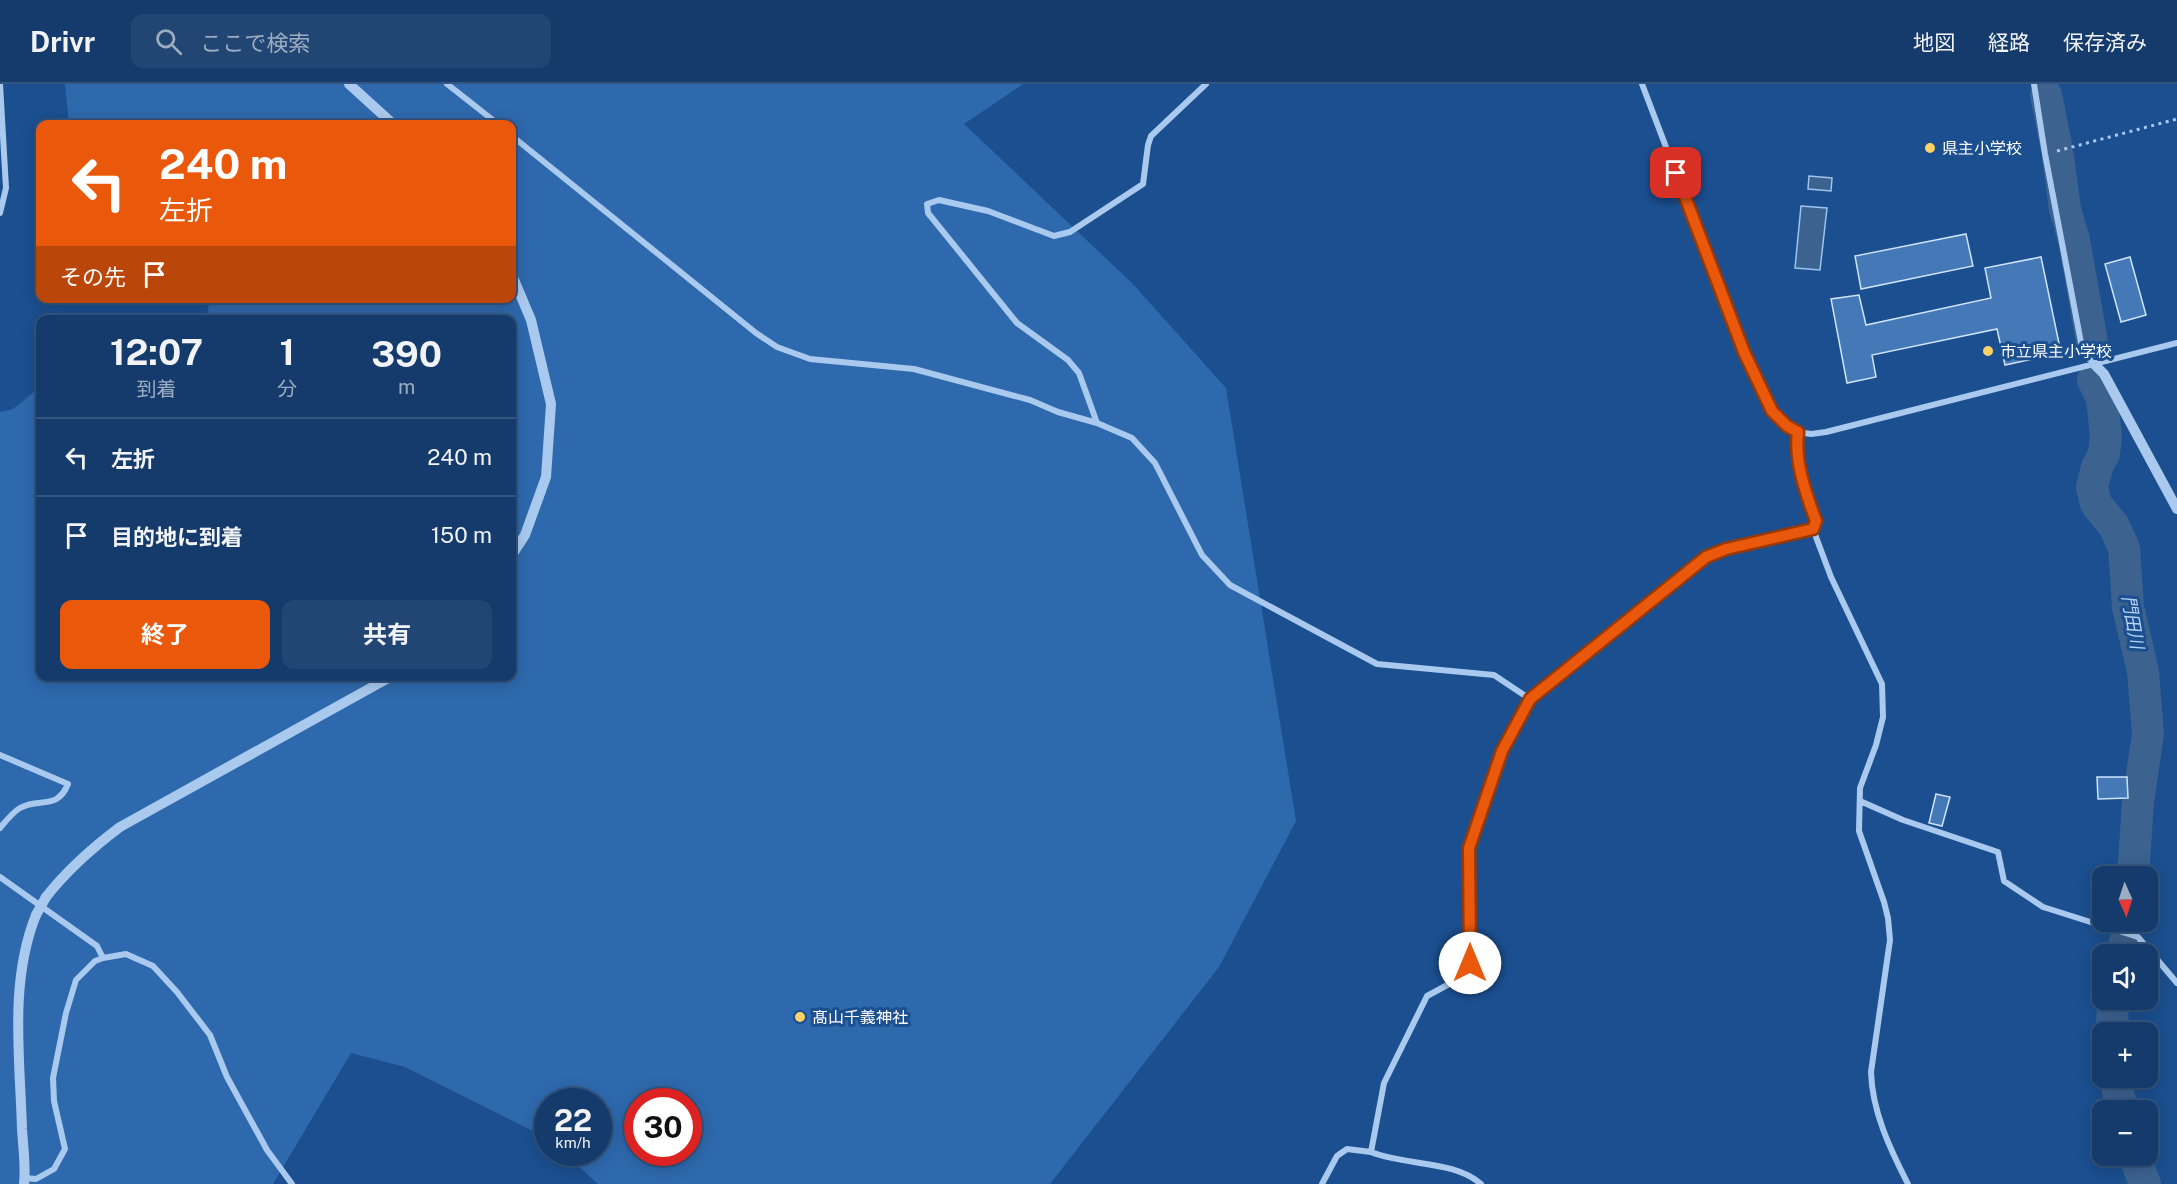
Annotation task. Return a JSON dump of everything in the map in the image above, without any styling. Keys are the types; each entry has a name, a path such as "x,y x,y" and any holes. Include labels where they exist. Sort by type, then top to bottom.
{"street":[{"path":"0,84 6,188 0,213"},
{"path":"349,84 389,120"},
{"path":"447,84 493,120"},
{"path":"1097,423 1079,373 1068,360 1017,323 928,213 927,204 939,200 988,211 1054,236 1070,232 1143,184 1151,136 1206,84"},
{"path":"1642,84 1744,352 1772,411 1787,426 1798,432 1811,434 1826,432 2177,343"},
{"path":"2034,84 2083,353 2104,374 2177,509"},
{"path":"516,139 756,333 777,347 810,359 914,369 1030,400 1058,412 1097,423 1132,438 1155,463 1202,555 1230,585 1377,664 1494,675 1530,699"},
{"path":"516,284 531,320 551,404 546,477 525,535 516,549"},
{"path":"1798,432 1796,446 1798,459 1816,521 1813,529 1831,577 1882,684 1882,717 1876,745 1860,788 1859,831 1884,902 1890,940 1871,1072 1871,1091 1877,1112 1908,1184"},
{"path":"1371,1152 1384,1083 1427,996 1464,976 1470,963 1469,848 1502,751 1530,699 1706,557 1726,549 1813,529"},
{"path":"292,1184 267,1150 227,1077 210,1035 177,992 153,966 126,954 95,961 76,980 66,1013 53,1078 54,1101 64,1149 54,1169 36,1179 24,1181 18,997 26,938 46,897 61,877 91,848 120,827 383,681"},
{"path":"0,755 68,784 64,794 56,800 20,807 0,828"},
{"path":"1860,801 1903,820 1998,852 2004,881 2043,907 2138,937 2177,982"},
{"path":"0,877 97,946 104,958"},
{"path":"1322,1184 1337,1156 1347,1149 1458,1170 1481,1184"}],"path":[{"path":"2045,154 2177,119"}],"shaded area":[{"path":"65,84 1023,84 964,124 1132,283 1226,388 1296,821 1219,967 1050,1184 598,1184 578,1166 612,1166 612,1088 534,1088 534,1132 405,1067 351,1053 273,1184 0,1184 0,412 13,409 36,390 36,681 516,681 516,315 207,315 209,303 516,303 516,120 69,120"},
{"path":"1809,176 1832,178 1831,191 1808,189"},
{"path":"1801,206 1827,208 1820,270 1795,268"}],"building":[{"path":"1966,234 1973,266 1861,289 1855,256"},
{"path":"2041,257 2061,353 2005,365 1997,329 1872,355 1876,377 1847,383 1831,299 1859,295 1866,325 1991,298 1985,268"},
{"path":"2130,257 2146,315 2121,322 2105,264"},
{"path":"2097,777 2127,777 2128,798 2098,799"},
{"path":"1936,794 1950,797 1942,826 1929,823"}],"waterway":[{"name":"門田川","path":"2046,95 2056,145"},
{"name":"門田川","path":"2058,157 2065,209 2074,240 2092,342"},
{"name":"門田川","path":"2093,380 2102,399 2106,436 2104,454 2097,467 2092,487 2096,504 2114,526 2124,548 2128,607 2143,672 2148,734 2138,802 2134,866"},
{"name":"門田川","path":"2112,1022 2113,1010"},
{"name":"門田川","path":"2117,1088 2120,1100"},
{"name":"門田川","path":"2138,1166 2145,1184"}],"place":[{"name":"県主小学校","path":"1930,148"},
{"name":"市立県主小学校","path":"1988,351"},
{"name":"髙山千義神社","path":"800,1017"}],"route":[{"path":"1470,963 1469,848 1502,751 1530,699 1706,557 1726,549 1813,529 1816,521 1798,459 1796,446 1798,432 1787,426 1772,411 1744,352 1676,173"}]}
